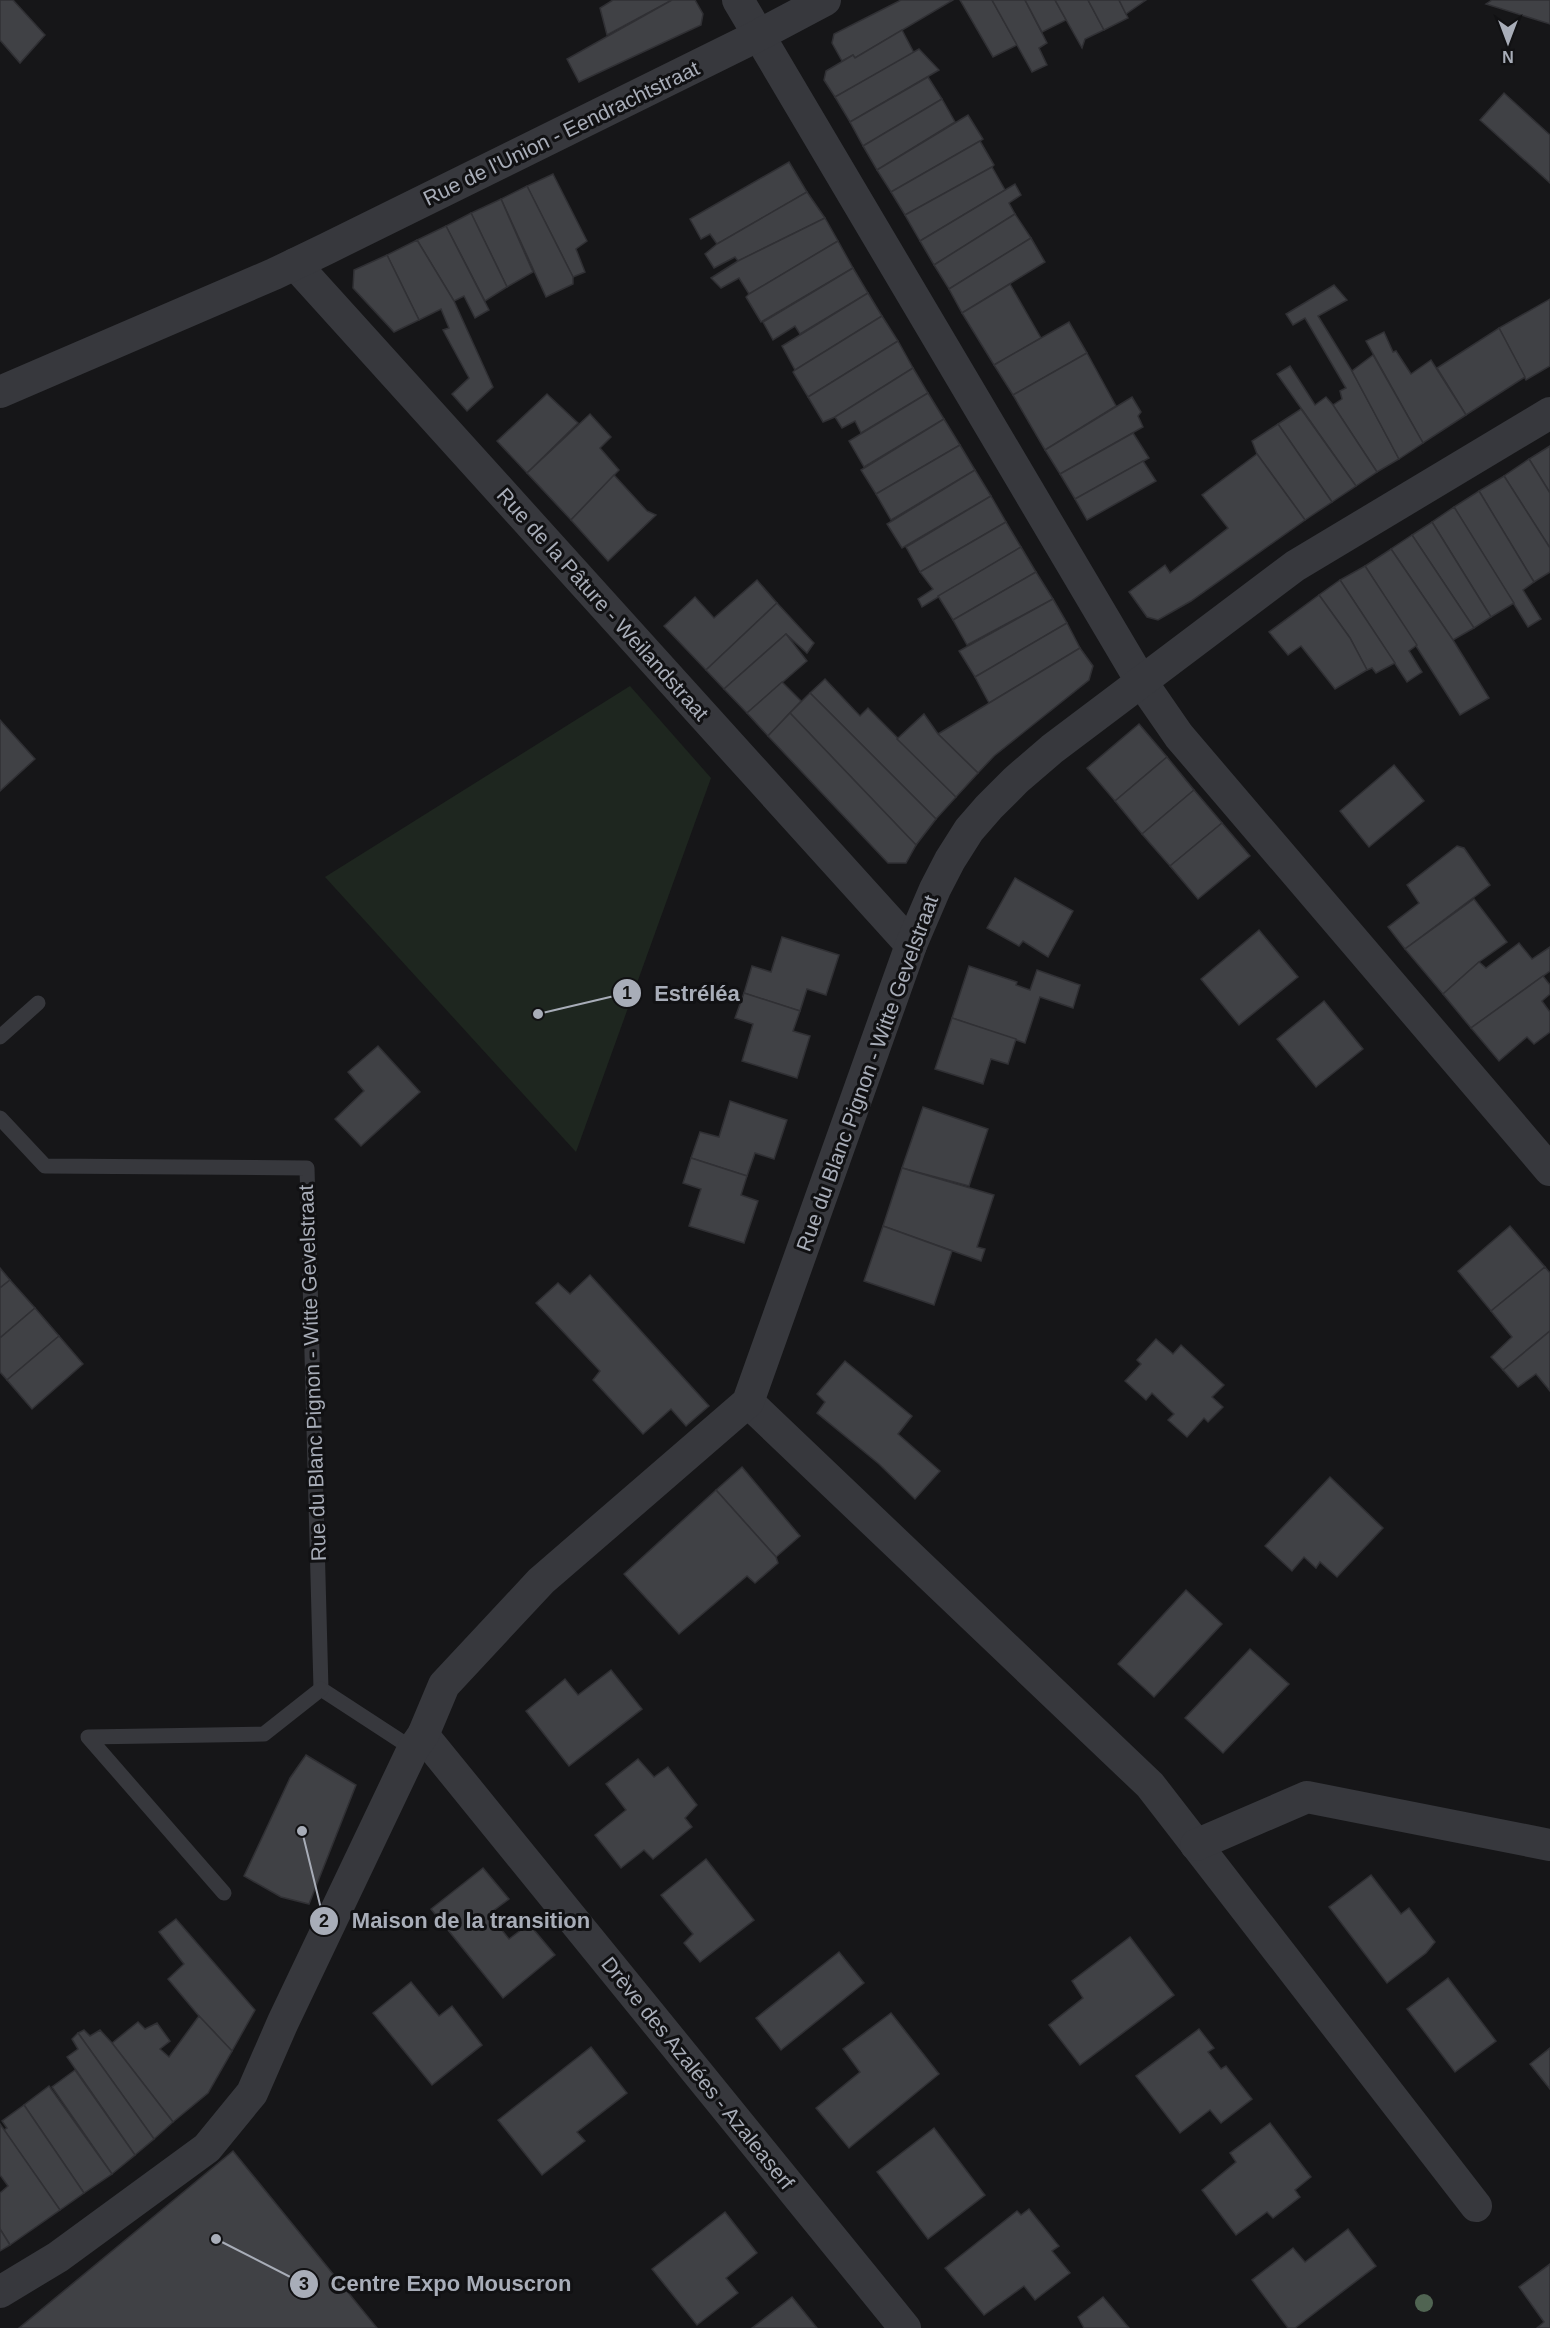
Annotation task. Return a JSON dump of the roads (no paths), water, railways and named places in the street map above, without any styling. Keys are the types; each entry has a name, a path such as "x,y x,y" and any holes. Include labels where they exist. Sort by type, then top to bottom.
{"street":[{"path":"738,0 1140,681 1179,736 1550,1170"},
{"name":"Rue de l'Union - Eendrachtstraat","path":"0,392 295,264 759,35 825,0"},
{"name":"Rue de la Pâture - Weilandstraat","path":"295,264 910,945"},
{"name":"Rue du Blanc Pignon - Witte Gevelstraat","path":"0,2292 58,2257 207,2148 252,2093 288,2011 444,1686 541,1581 748,1402 910,945 950,860 969,830 1016,780 1052,749 1295,566 1550,413"},
{"path":"748,1402 1150,1785 1476,2206"},
{"name":"Drève des Azalées - Azaleaserf","path":"418,1742 905,2328"},
{"path":"1196,1845 1307,1797 1550,1845"}],"lane":[{"path":"0,1037 38,1003"},
{"name":"Rue du Blanc Pignon - Witte Gevelstraat","path":"0,1118 45,1166 307,1168 321,1689"},
{"path":"224,1893 88,1737 264,1734 321,1689 418,1742"}],"place":[{"name":"Estréléa","path":"538,1014"},
{"name":"Maison de la transition","path":"302,1831"},
{"name":"Centre Expo Mouscron","path":"216,2239"}]}
